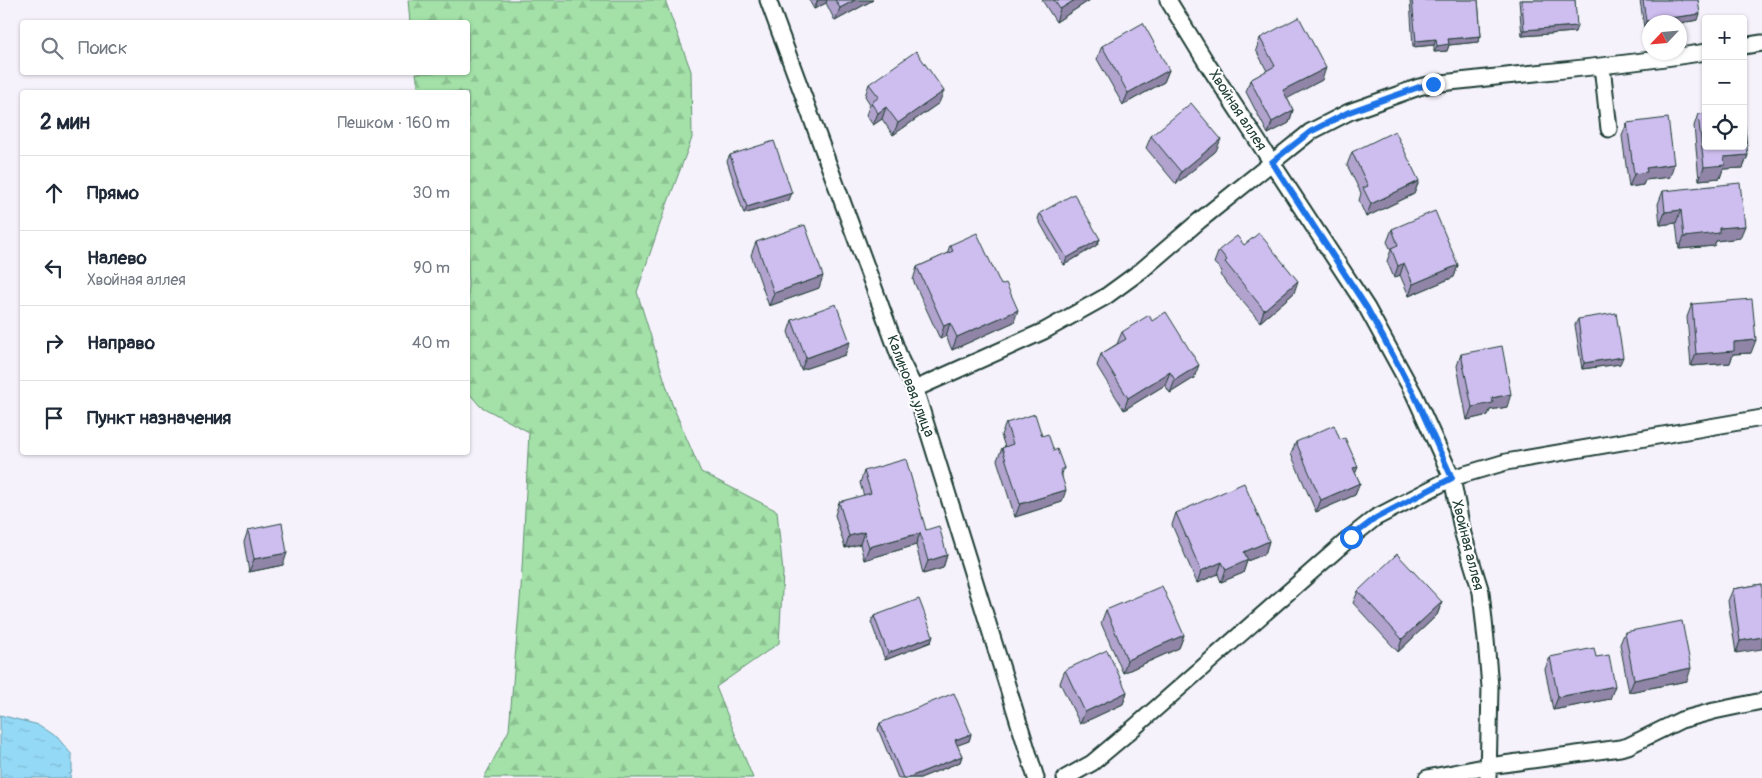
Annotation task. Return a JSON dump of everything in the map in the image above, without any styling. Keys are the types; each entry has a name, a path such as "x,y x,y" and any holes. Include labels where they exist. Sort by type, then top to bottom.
{"lane":[{"name":"Калиновая улица","path":"768,0 901,361 915,389 1036,778"},
{"name":"Хвойная аллея","path":"1168,0 1206,62 1367,308 1414,394 1452,478 1464,534 1481,592 1490,687 1489,772"},
{"path":"1747,45 1762,43"},
{"path":"915,389 1044,331 1105,297 1142,270 1310,132 1349,112 1419,87 1441,83 1602,66 1702,53"},
{"path":"1602,66 1609,129"},
{"path":"1065,778 1092,763 1136,726 1351,537 1376,518 1452,478 1515,460 1762,418"},
{"path":"1427,778 1489,772 1620,748 1628,746 1681,720 1762,700"}],"green space":[{"path":"408,0 665,0 691,71 692,138 637,292 672,404 701,472 777,511 783,573 779,643 716,687 753,778 484,778 509,730 521,588 529,432 480,406 470,394 470,90 419,90 416,75 470,75 470,20 410,20"}],"water":[{"path":"0,715 39,725 57,737 72,755 70,778 0,778"}],"building":[{"path":"835,0 855,0 840,8"},
{"path":"1054,0 1075,0 1060,9"},
{"path":"1412,0 1478,0 1481,36 1448,39 1449,44 1437,46 1436,39 1416,41"},
{"path":"1522,0 1575,0 1577,26 1524,30"},
{"path":"1643,0 1698,0 1700,14 1645,15"},
{"path":"1299,17 1326,68 1283,90 1293,110 1272,122 1250,80 1275,66 1260,38"},
{"path":"1143,23 1169,70 1128,93 1102,46"},
{"path":"916,51 944,91 898,123 886,107 878,113 871,103 879,97 869,84"},
{"path":"1191,103 1221,139 1181,172 1151,136"},
{"path":"1698,114 1702,114 1702,149"},
{"path":"1668,118 1674,164 1646,168 1647,172 1634,174 1627,123"},
{"path":"1395,131 1419,181 1371,204 1363,188 1368,186 1352,152"},
{"path":"774,141 792,193 747,207 730,155"},
{"path":"1747,146 1748,155 1724,157 1725,165 1704,167 1702,150 1747,150"},
{"path":"1740,183 1745,226 1719,228 1719,233 1684,237 1681,210 1665,212 1663,191"},
{"path":"1074,194 1100,239 1067,258 1040,213"},
{"path":"1435,211 1458,265 1413,284 1404,263 1398,266 1391,248 1398,245 1392,229"},
{"path":"805,225 823,276 774,293 756,242"},
{"path":"977,233 1001,285 1006,283 1018,310 957,337 950,323 944,326 917,267 953,251 950,245"},
{"path":"1259,233 1298,281 1264,310 1225,262 1227,260 1219,250 1237,236 1244,245"},
{"path":"1752,299 1756,340 1734,342 1734,351 1696,354 1692,304"},
{"path":"836,304 850,342 806,358 792,320"},
{"path":"1166,312 1199,365 1175,380 1170,372 1128,398 1101,354 1126,339 1122,332 1149,315 1152,321"},
{"path":"1616,313 1623,357 1584,363 1578,319"},
{"path":"1502,346 1511,394 1492,398 1493,403 1472,407 1461,354"},
{"path":"1035,414 1042,436 1048,434 1054,451 1057,449 1064,468 1060,470 1066,490 1020,504 1002,448 1013,444 1006,423"},
{"path":"1334,425 1340,440 1345,438 1358,467 1353,468 1360,483 1321,500 1296,442"},
{"path":"906,459 926,530 939,526 947,555 928,561 920,533 869,547 864,532 849,536 839,502 871,493 864,471"},
{"path":"1244,483 1269,541 1244,552 1248,560 1226,570 1222,562 1201,571 1176,513"},
{"path":"282,523 287,553 254,559 248,530"},
{"path":"1397,554 1442,602 1402,639 1358,591"},
{"path":"1762,584 1762,637 1740,641 1733,589"},
{"path":"1162,586 1184,635 1127,660 1106,610"},
{"path":"919,599 933,636 888,653 874,616"},
{"path":"1682,621 1691,668 1634,680 1625,632"},
{"path":"1594,648 1596,657 1609,655 1615,686 1558,697 1550,657"},
{"path":"1107,650 1127,692 1085,712 1065,670"},
{"path":"954,693 971,734 955,740 962,756 903,778 880,723"}],"route":[{"path":"1351,537 1376,518 1452,478 1414,394 1367,308 1272,162 1310,132 1349,112 1419,87 1433,84"}]}
